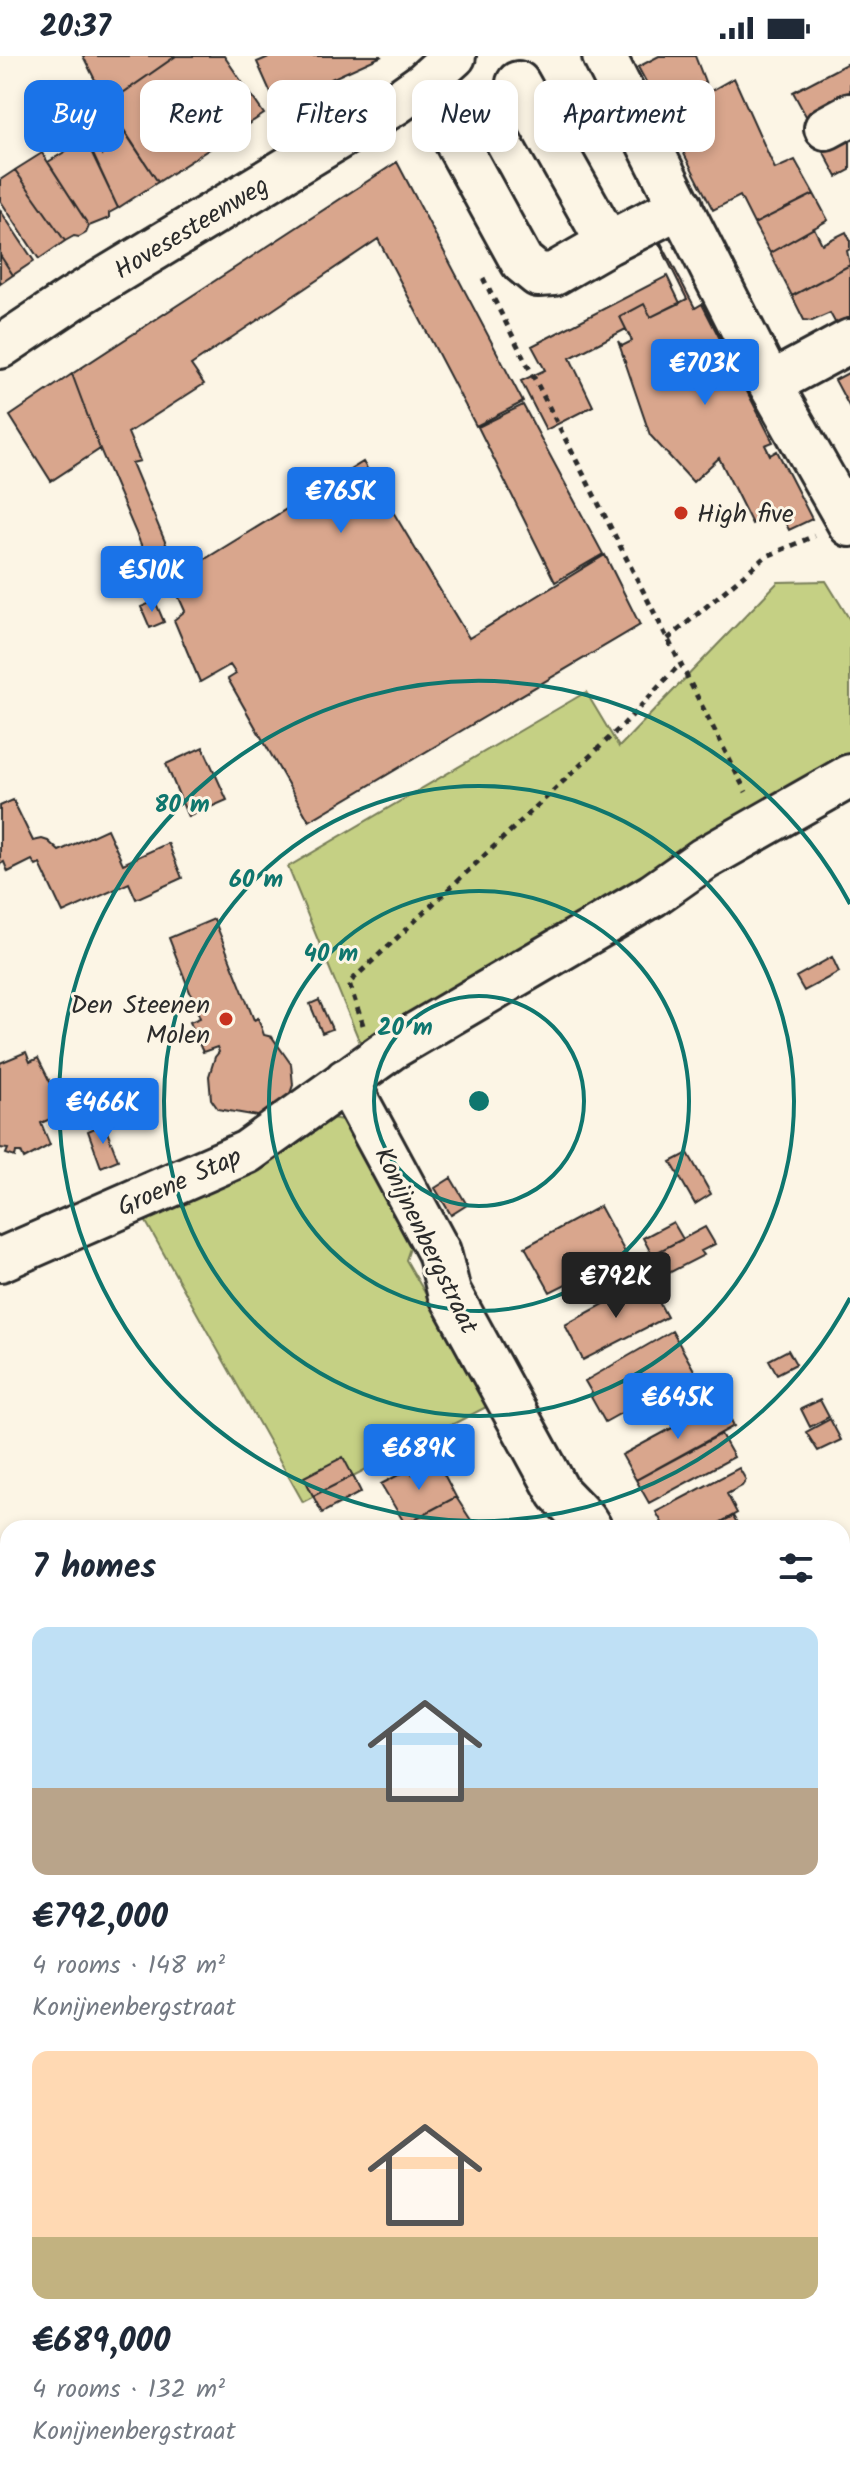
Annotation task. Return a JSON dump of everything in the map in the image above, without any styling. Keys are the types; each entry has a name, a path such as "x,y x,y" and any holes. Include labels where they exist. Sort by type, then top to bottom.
{"street":[{"path":"604,56 770,384 845,509"},
{"path":"439,70 522,262 538,275 554,274 681,206"},
{"name":"Hovesesteenweg","path":"0,347 439,70"},
{"path":"518,83 608,243"},
{"path":"770,384 850,341"},
{"path":"360,1070 653,895 704,859 850,776"},
{"name":"Groene Stap","path":"0,1260 247,1152 360,1070"},
{"name":"Konijnenbergstraat","path":"360,1070 439,1252 449,1292 559,1493 585,1520"}],"path":[{"path":"481,274 763,825"},
{"path":"668,639 765,557 845,509"},
{"path":"360,1070 349,983 623,725 680,664"}],"green space":[{"path":"826,581 850,620 850,753 361,1045 288,867 586,692 619,747 778,582"},
{"path":"321,1116 347,1121 411,1245 406,1260 490,1405 303,1502 141,1213"}],"building":[{"path":"83,56 176,56 124,92 124,80 95,80"},
{"path":"176,56 224,56 241,80 142,80"},
{"path":"271,56 382,56 329,80 267,80 267,84 257,62"},
{"path":"659,56 695,56 704,80 645,80 638,67"},
{"path":"850,62 850,96 807,118 793,92"},
{"path":"734,78 775,169 795,160 814,194 754,224 740,196 713,210 683,152 715,152 715,89"},
{"path":"140,81 140,152 205,152 158,182 124,130 124,92"},
{"path":"251,95 264,114 251,122"},
{"path":"124,131 158,182 118,208 91,152 102,155 124,152"},
{"path":"850,134 850,170 837,177 822,149"},
{"path":"65,152 92,152 118,208 109,213 109,218 89,226 48,162"},
{"path":"42,153 89,226 86,233 79,237 65,241 15,170"},
{"path":"397,162 523,402 476,426 378,239 191,365 204,384 128,433 140,461 132,463 179,575 363,462 469,638 605,555 640,625 309,821 228,679 236,674 230,665 200,682 174,620 185,611 172,582 160,589 100,449 72,374"},
{"path":"15,170 65,241 39,259 0,200 0,180"},
{"path":"814,194 828,220 770,253 754,224"},
{"path":"0,210 34,261 13,275 0,255"},
{"path":"814,228 822,244 846,232 850,240 847,251 850,265 792,296 770,253"},
{"path":"654,233 695,308 702,304 773,442 765,445 770,455 777,451 812,519 789,530 779,510 752,524 719,458 693,482 650,435 618,341 622,346 632,341 620,317 644,304 651,317 687,299"},
{"path":"0,255 13,275 0,284"},
{"path":"850,265 850,319 837,326 830,313 812,321 804,320 792,296"},
{"path":"667,276 680,303 651,317 644,304 620,317 626,329 570,358 593,406 546,430 521,381 545,370 532,346"},
{"path":"850,372 850,408 835,380"},
{"path":"72,374 100,449 51,481 10,416"},
{"path":"523,405 603,554 555,582 478,427"},
{"path":"155,601 164,622 150,628 141,607"},
{"path":"203,747 227,800 188,817 166,764"},
{"path":"13,800 33,841 48,841 59,851 107,829 123,864 168,843 182,878 136,899 129,883 63,913 40,864 36,866 32,860 8,872 4,862 0,864 0,806"},
{"name":"Den Steenen Molen","path":"214,919 254,1020 258,1018 264,1035 272,1037 291,1064 293,1085 288,1099 263,1117 218,1109 211,1099 209,1076 219,1052 217,1047 203,1052 201,1048 190,1022 200,1018 169,938"},
{"path":"832,957 839,972 804,991 796,977"},
{"path":"319,1000 332,1029 322,1033 310,1004"},
{"path":"26,1052 30,1062 38,1058 54,1090 52,1102 57,1116 41,1123 50,1145 24,1159 21,1152 16,1152 15,1157 6,1154 8,1149 0,1148 0,1063"},
{"path":"104,1124 118,1160 101,1167 88,1131"},
{"path":"688,1153 711,1194 695,1204 671,1162"},
{"path":"451,1178 467,1205 451,1215 435,1188"},
{"path":"600,1206 626,1254 550,1292 525,1247"},
{"path":"673,1222 683,1239 652,1255 643,1238"},
{"path":"705,1227 715,1244 701,1251 704,1255 663,1276 652,1255"},
{"path":"646,1278 667,1317 583,1360 565,1325"},
{"path":"672,1331 695,1372 664,1390 653,1387 644,1391 648,1398 605,1422 585,1381"},
{"path":"788,1350 796,1364 777,1374 769,1360"},
{"path":"820,1400 829,1417 810,1427 801,1409"},
{"path":"722,1401 734,1426 636,1480 622,1455"},
{"path":"830,1419 841,1440 818,1451 806,1432"},
{"path":"721,1434 734,1457 649,1503 636,1480"},
{"path":"343,1457 353,1476 313,1496 304,1477"},
{"path":"437,1461 456,1497 413,1520 403,1520 381,1484 410,1469 412,1474"},
{"path":"739,1468 746,1480 742,1486 727,1494 737,1513 724,1520 660,1520 656,1512"},
{"path":"353,1476 361,1492 322,1513 313,1496"},
{"path":"456,1497 471,1520 413,1520"}],"place":[{"name":"High five","path":"681,513"},
{"name":"Den Steenen Molen","path":"226,1019"}]}
